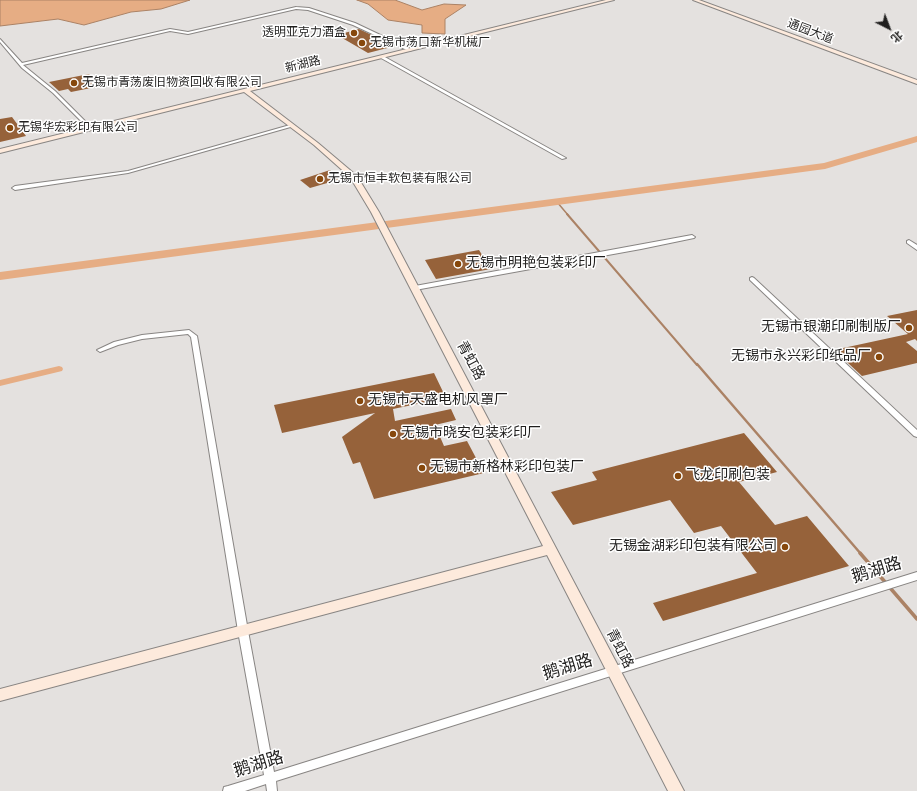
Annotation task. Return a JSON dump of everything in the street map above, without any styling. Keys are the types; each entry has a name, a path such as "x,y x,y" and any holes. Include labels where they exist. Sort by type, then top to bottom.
{"street":[{"name":"新湖路","path":"0,151 612,0"},
{"name":"通园大道","path":"695,0 917,82"},
{"path":"22,64 170,30 188,33 296,8 308,9 354,24 410,50"},
{"path":"1,42 28,71 54,92 90,129"},
{"path":"382,57 564,158"},
{"name":"青虹路","path":"245,90 353,176 376,214 415,288 676,791"},
{"path":"15,188 128,172 292,126"},
{"path":"415,288 692,237"},
{"path":"909,242 917,248"},
{"path":"752,279 917,434"},
{"path":"100,350 116,343 142,337 189,332 194,336 243,631 272,791"},
{"path":"0,695 550,549"},
{"name":"鹅湖路","path":"228,791 917,576"}],"shaded area":[{"path":"0,0 190,0 161,9 131,12 84,25 58,19 0,26"},
{"path":"357,0 395,0 422,10 444,4 466,5 445,19 445,34 422,33 422,25 388,20 368,4"}],"building":[{"name":"无锡市荡口新华机械厂","path":"359,29 395,46 368,53 337,35"},
{"name":"无锡市青荡废旧物资回收有限公司","path":"89,74 99,84 94,85 96,87 71,92 68,89 59,91 49,82"},
{"name":"无锡华宏彩印有限公司","path":"12,117 26,136 0,142 0,119"},
{"name":"无锡市恒丰软包装有限公司","path":"330,170 341,179 310,188 300,180"},
{"name":"无锡市明艳包装彩印厂","path":"479,250 491,269 436,279 425,260"},
{"name":"无锡市永兴彩印纸品厂","path":"917,310 917,341 915,339 906,342 917,351 917,363 862,376 834,350 908,334 887,316"},
{"path":"434,373 446,398 393,409 395,421 451,409 456,420 435,425 444,446 467,441 484,473 374,499 360,462 353,464 342,437 375,413 282,433 274,405"},
{"path":"744,433 777,472 739,482 775,525 807,516 849,566 663,621 653,603 757,573 721,526 694,533 670,500 573,525 551,492 597,480 592,472"}],"waterway":[{"path":"0,276 825,166 917,139"},
{"path":"557,202 568,215"},
{"path":"567,214 697,365"},
{"path":"697,364 861,554"},
{"path":"0,383 59,369"},
{"path":"860,553 917,619"}],"place":[{"name":"透明亚克力酒盒","path":"354,33"},
{"name":"无锡市荡口新华机械厂","path":"362,43"},
{"name":"无锡市青荡废旧物资回收有限公司","path":"74,83"},
{"name":"无锡华宏彩印有限公司","path":"10,128"},
{"name":"无锡市恒丰软包装有限公司","path":"320,179"},
{"name":"无锡市明艳包装彩印厂","path":"458,264"},
{"name":"无锡市银潮印刷制版厂","path":"909,328"},
{"name":"无锡市永兴彩印纸品厂","path":"879,357"},
{"name":"无锡市天盛电机风罩厂","path":"360,401"},
{"name":"无锡市晓安包装彩印厂","path":"393,434"},
{"name":"无锡市新格林彩印包装厂","path":"422,468"},
{"name":"飞龙印刷包装","path":"678,476"},
{"name":"无锡金湖彩印包装有限公司","path":"785,547"}]}
